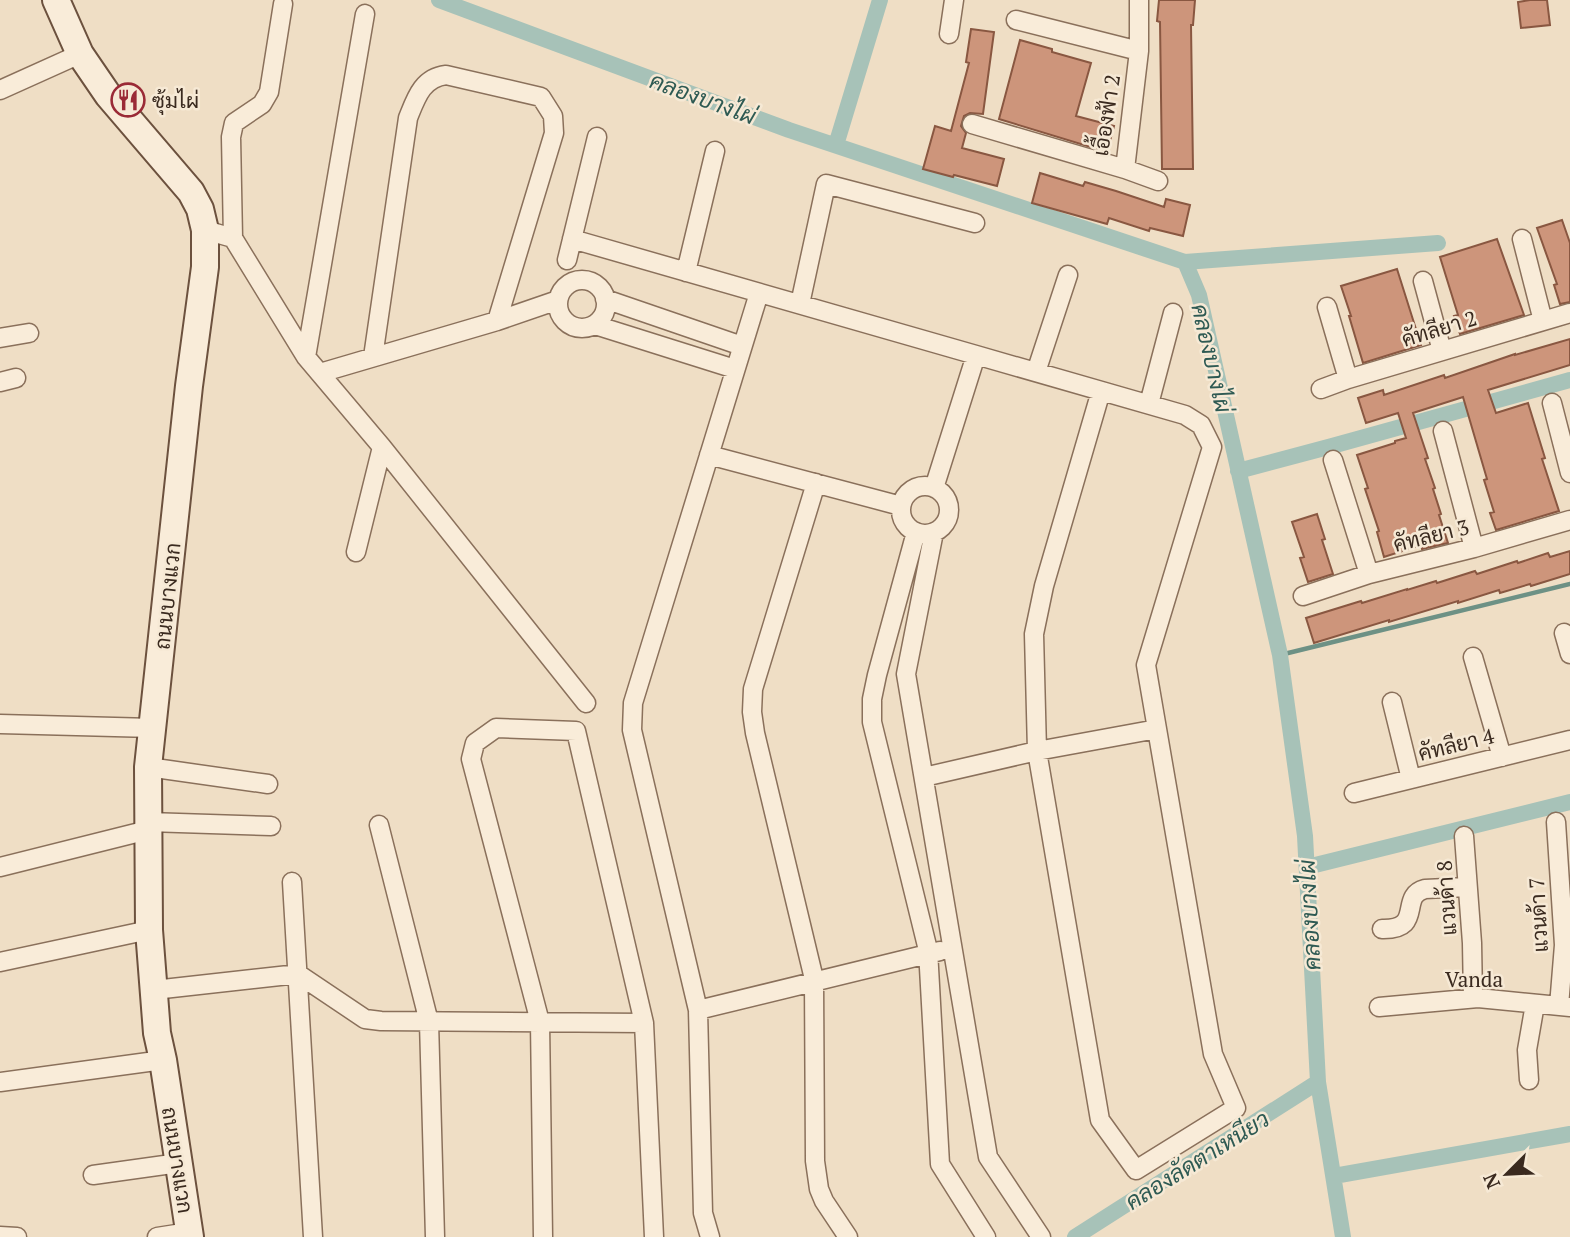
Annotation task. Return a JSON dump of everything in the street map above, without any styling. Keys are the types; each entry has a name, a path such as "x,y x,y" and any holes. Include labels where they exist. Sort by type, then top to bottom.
{"main road":[{"name":"ถนนบางแวก","path":"56,0 80,54 108,95 191,192 200,209 205,230 205,267 182,447 148,767 149,930 154,990 158,1033 190,1235"}],"street":[{"path":"949,34 954,0"},
{"name":"เอื้องฟ้า 2","path":"972,124 1125,169 1139,51 1139,0"},
{"path":"283,5 269,92 262,104 234,123 231,137 233,238 306,357 382,447 586,703"},
{"path":"306,357 365,14"},
{"path":"1016,20 1139,51"},
{"path":"0,90 80,54"},
{"path":"373,357 408,118 423,86 436,76 446,75 541,97 553,116 554,133 497,321"},
{"path":"567,260 597,137"},
{"path":"686,272 715,151"},
{"path":"1125,169 1158,181"},
{"path":"800,304 826,184 975,223"},
{"path":"205,230 233,238"},
{"path":"572,239 1149,404 1185,415 1201,425 1212,447 1146,665 1213,1054 1236,1108 1136,1170 1100,1121 1038,751 1034,634 1044,586 1101,391"},
{"path":"1522,239 1543,321"},
{"path":"1036,372 1068,275"},
{"path":"581,280 589,281 597,285 606,299 604,314 594,325 580,328 566,322 561,316 558,300 566,286 581,280"},
{"path":"1423,281 1442,351"},
{"path":"710,1237 703,1213 698,1010 632,730 633,703 759,293"},
{"path":"606,299 742,346"},
{"path":"320,373 497,321 558,300"},
{"path":"1327,307 1348,379"},
{"path":"1149,404 1173,313"},
{"name":"คัทลียา 2","path":"1321,389 1570,313"},
{"path":"594,325 735,369"},
{"path":"0,338 29,333"},
{"path":"934,488 976,355"},
{"path":"1552,403 1570,473"},
{"path":"1443,431 1474,548"},
{"path":"356,552 382,447"},
{"path":"709,454 901,506"},
{"path":"1333,460 1369,574"},
{"path":"816,483 753,689 752,712 814,981 815,1161 818,1189 848,1237"},
{"path":"927,486 934,488 946,499 949,506 946,522 941,528 925,532 904,522 901,506 914,489 927,486"},
{"name":"คัทลียา 3","path":"1303,596 1369,574 1474,548 1570,520"},
{"path":"925,532 906,674 988,1157 1041,1237"},
{"path":"925,532 877,675 872,699 872,722 929,954 940,1164 986,1237"},
{"path":"1564,633 1570,654"},
{"path":"1473,657 1502,757"},
{"path":"1392,702 1411,779"},
{"path":"0,724 153,728"},
{"path":"543,1237 540,1023 471,759 475,743 496,728 576,731 644,1023 654,1237"},
{"path":"924,777 1038,751 1157,729"},
{"name":"คัทลียา 4","path":"1354,793 1570,740"},
{"path":"148,767 268,784"},
{"name":"แวนด้า 7","path":"1556,822 1565,1007"},
{"path":"379,825 429,1022 435,1237"},
{"path":"0,867 148,826 271,826"},
{"name":"แวนด้า 8","path":"1464,836 1473,998"},
{"path":"292,882 313,1237"},
{"path":"1382,929 1396,929 1406,922 1413,897 1418,891 1467,887"},
{"path":"0,961 149,930"},
{"path":"698,1010 954,948"},
{"path":"154,990 298,974 365,1019 644,1023"},
{"name":"Vanda","path":"1379,1007 1473,998 1565,1007"},
{"path":"1529,1080 1527,1050 1535,1004"},
{"path":"0,1082 163,1060"},
{"path":"93,1175 179,1163"},
{"path":"157,1237 190,1235"},
{"path":"0,1236 18,1237"}],"building":[{"path":"1159,0 1195,0 1191,25 1193,169 1162,169 1160,22 1157,21"},
{"path":"1547,0 1550,25 1521,28 1518,2"},
{"path":"971,29 994,32 983,114 970,113 964,116 961,126 966,133 962,148 1004,159 997,186 923,169 935,126 951,131 969,63 966,62"},
{"path":"1020,40 1091,63 1076,116 1114,126 1107,152 999,119"},
{"path":"1040,173 1083,186 1085,182 1164,207 1166,199 1190,205 1183,236 1150,228 1149,231 1109,218 1107,224 1032,203"},
{"path":"1562,220 1570,243 1570,302 1560,304 1554,285 1557,284 1537,228"},
{"path":"1497,239 1524,315 1460,334 1454,316 1458,315 1440,257"},
{"path":"1397,269 1421,345 1363,363 1341,286"},
{"path":"1570,339 1570,365 1488,390 1496,413 1528,403 1559,511 1496,530 1490,513 1494,512 1484,480 1487,479 1463,397 1413,413 1428,458 1425,459 1448,543 1422,549 1421,545 1384,557 1377,532 1379,531 1365,489 1368,488 1357,455 1406,438 1398,413 1366,423 1358,398 1383,390 1384,395"},
{"path":"1317,514 1333,574 1308,582 1300,558 1304,557 1292,522"},
{"path":"1570,551 1570,574 1531,586 1530,584 1500,593 1499,590 1458,601 1314,643 1306,618 1475,571 1477,574 1548,553 1550,557"}],"waterway":[{"name":"คลองบางไผ่","path":"439,0 789,130 1185,262 1199,295 1280,655 1305,836 1318,1082 1343,1237"},
{"path":"836,145 880,0"},
{"path":"1185,262 1438,243"},
{"path":"1238,471 1570,380"},
{"path":"1280,655 1570,584"},
{"path":"1307,867 1570,802"},
{"name":"คลองลัดตาเหนียว","path":"1075,1237 1318,1082"},
{"path":"1334,1176 1570,1134"}],"place":[{"name":"ซุ้มไผ่","path":"128,100"}]}
